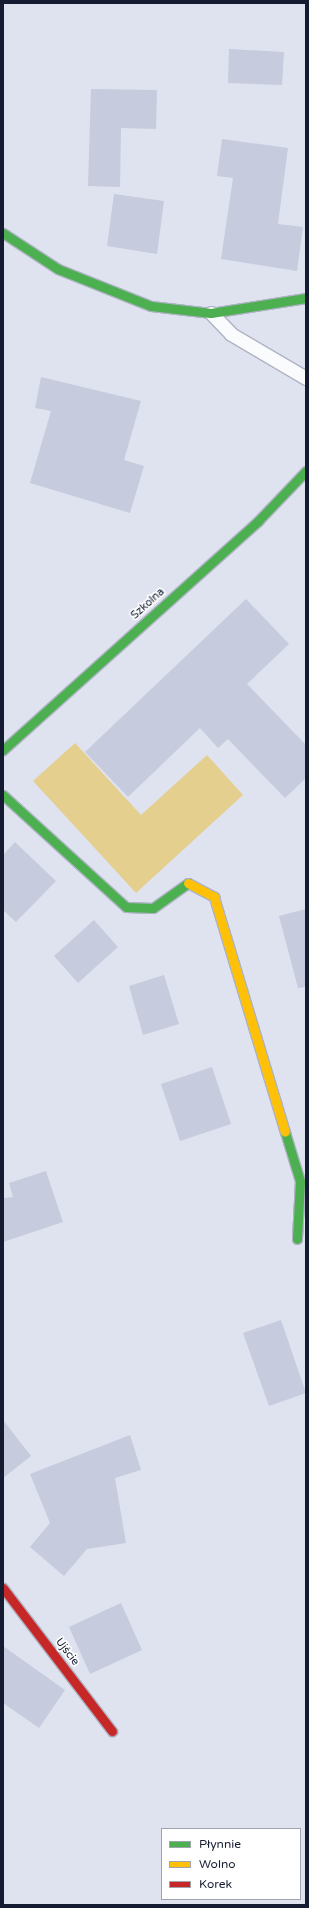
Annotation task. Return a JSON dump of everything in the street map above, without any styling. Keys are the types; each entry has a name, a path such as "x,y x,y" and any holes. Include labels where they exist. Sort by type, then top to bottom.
{"street":[{"path":"3,233 58,270 151,306 211,313 306,298"},
{"name":"Szkolna","path":"3,750 258,520 306,471"},
{"path":"3,795 126,907 153,908 189,882 214,897 300,1181 296,1239"},
{"name":"Ujście","path":"3,1588 112,1731"}],"lane":[{"path":"211,313 231,334 306,378"}],"shaded area":[{"path":"75,743 141,815 207,755 243,795 136,893 33,781"}],"building":[{"path":"229,49 284,52 282,85 228,83"},
{"path":"91,89 157,90 156,129 121,128 120,187 88,186"},
{"path":"222,139 288,148 278,224 303,227 297,271 221,259 233,178 217,176"},
{"path":"114,194 164,201 157,254 107,246"},
{"path":"41,377 141,401 124,460 144,466 130,513 30,483 51,411 35,408"},
{"path":"246,599 289,644 247,684 306,745 306,778 285,798 228,739 218,748 200,728 128,797 85,752"},
{"path":"15,842 56,881 16,922 3,910 3,855"},
{"path":"306,909 306,987 298,988 279,916"},
{"path":"94,920 118,947 78,983 54,956"},
{"path":"164,975 179,1024 143,1035 129,986"},
{"path":"212,1067 231,1124 180,1141 161,1084"},
{"path":"46,1171 63,1222 3,1242 3,1198 13,1197 9,1183"},
{"path":"281,1320 306,1393 269,1406 243,1333"},
{"path":"3,1420 31,1456 3,1478"},
{"path":"130,1435 141,1470 115,1478 126,1543 87,1549 64,1576 30,1547 50,1523 30,1474"},
{"path":"121,1603 142,1650 90,1674 69,1627"},
{"path":"3,1646 65,1690 39,1728 3,1703"}],"traffic: fast":[{"path":"3,233 58,269 151,306 211,313 306,298"},
{"path":"3,750 258,521 306,471"},
{"path":"3,795 126,907 153,908 188,883"},
{"path":"285,1132 300,1181 297,1239"}],"traffic: slow":[{"path":"188,883 214,897 285,1132"}],"traffic: jam":[{"path":"3,1588 112,1731"}]}
